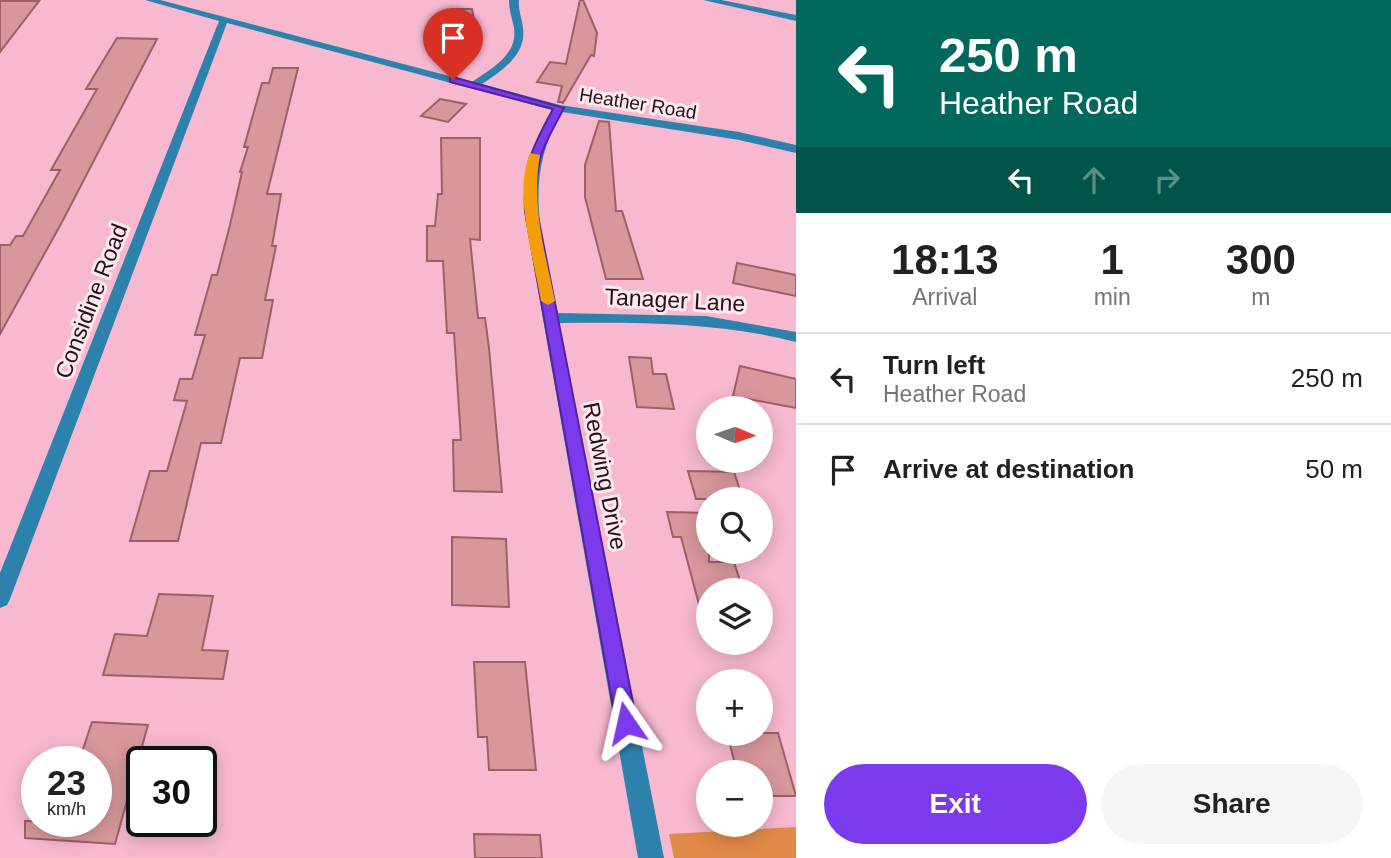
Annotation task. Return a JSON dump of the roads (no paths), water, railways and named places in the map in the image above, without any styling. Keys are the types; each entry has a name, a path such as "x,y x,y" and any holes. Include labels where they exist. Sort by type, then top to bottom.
{"street":[{"name":"Heather Road","path":"150,0 559,108 739,136 796,149"},
{"path":"474,85 507,61 516,49 519,30 514,14 514,0"},
{"path":"708,0 732,2 796,18"},
{"name":"Considine Road","path":"0,600 224,20"},
{"name":"Redwing Drive","path":"559,108 535,153 530,180 531,211 651,858"},
{"name":"Tanager Lane","path":"551,318 644,318 732,324 796,337"}]}
